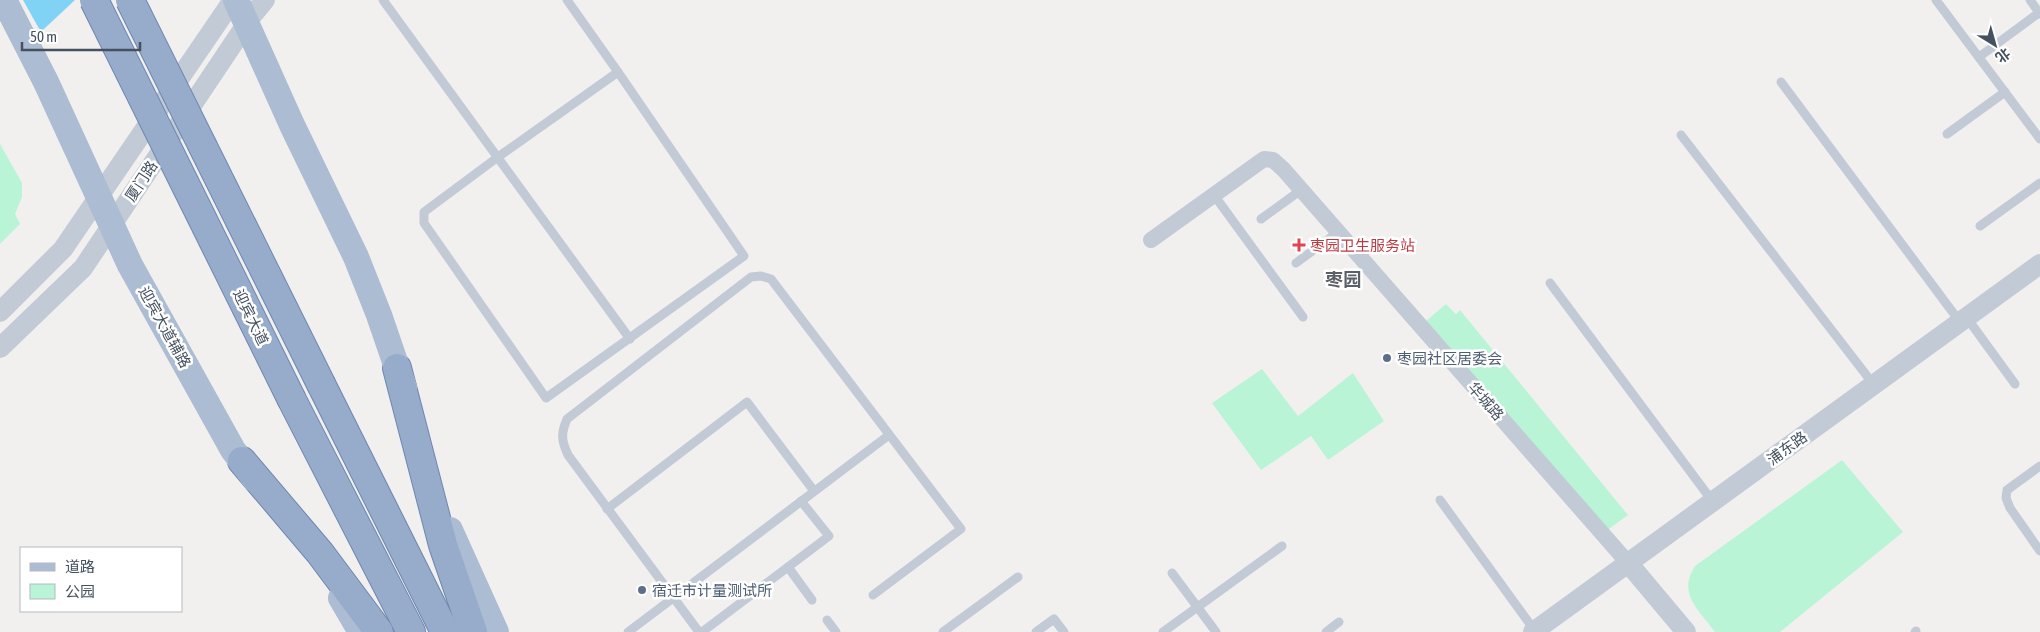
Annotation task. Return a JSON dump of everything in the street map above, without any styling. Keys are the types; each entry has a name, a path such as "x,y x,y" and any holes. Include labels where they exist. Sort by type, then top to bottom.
{"highway":[{"name":"迎宾大道","path":"94,0 292,400 411,632"},
{"path":"130,0 446,632"},
{"path":"397,368 443,545 474,632"},
{"path":"242,461 320,553 379,632"}],"main road":[{"name":"迎宾大道辅路","path":"4,0 46,82 130,265 233,450 323,568 361,632"},
{"path":"235,0 292,125 356,257 397,368 442,509 496,632"}],"street":[{"name":"厦门路","path":"0,312 63,249 235,0"},
{"name":"厦门路","path":"0,348 83,268 246,24 265,0"},
{"name":"华城路","path":"1214,195 1264,159 1272,160 1284,170 1629,564 1686,632"},
{"path":"1151,240 1214,195"},
{"name":"浦东路","path":"1535,632 2040,264"}],"lane":[{"path":"383,0 630,338"},
{"path":"567,0 618,72 744,256 546,398 424,223 424,212 618,72"},
{"path":"1936,0 2040,139"},
{"path":"1979,57 2040,13 2030,0"},
{"path":"1781,82 2015,384"},
{"path":"1947,134 2005,92"},
{"path":"1681,135 1874,385"},
{"path":"1980,226 2040,183"},
{"path":"1261,219 1302,190"},
{"path":"1214,195 1303,317"},
{"path":"1296,263 1338,232"},
{"path":"801,501 829,536 701,632 568,455 563,445 562,431 567,419 751,277 761,276 771,279 961,529 873,595"},
{"path":"1550,283 1713,502"},
{"path":"607,509 747,402 814,491"},
{"path":"628,632 889,435"},
{"path":"2040,466 2007,490 2006,498 2010,508 2040,551"},
{"path":"1440,500 1535,632"},
{"path":"1163,632 1282,546"},
{"path":"788,567 812,600"},
{"path":"1172,573 1216,632"},
{"path":"943,632 1018,577"},
{"path":"1036,632 1054,619 1064,632"},
{"path":"827,620 836,632"},
{"path":"1326,632 1339,622"}],"green space":[{"path":"0,144 22,183 22,197 15,214 20,224 0,244"},
{"path":"1446,304 1456,314 1460,310 1628,515 1606,531 1426,321"},
{"path":"1262,369 1298,416 1353,373 1384,421 1328,460 1311,436 1261,470 1212,403"},
{"path":"1842,460 1903,532 1780,632 1715,632 1697,609 1689,593 1690,576 1695,566"}],"water":[{"path":"22,0 75,0 0,70"}],"pier":[{"path":"18,0 23,0 42,34 0,73 0,15"}],"place":[{"name":"枣园卫生服务站","path":"1299,245"},
{"name":"枣园社区居委会","path":"1387,358"},
{"name":"宿迁市计量测试所","path":"642,590"}],"district":[{"name":"枣园","path":"1343,279"}]}
